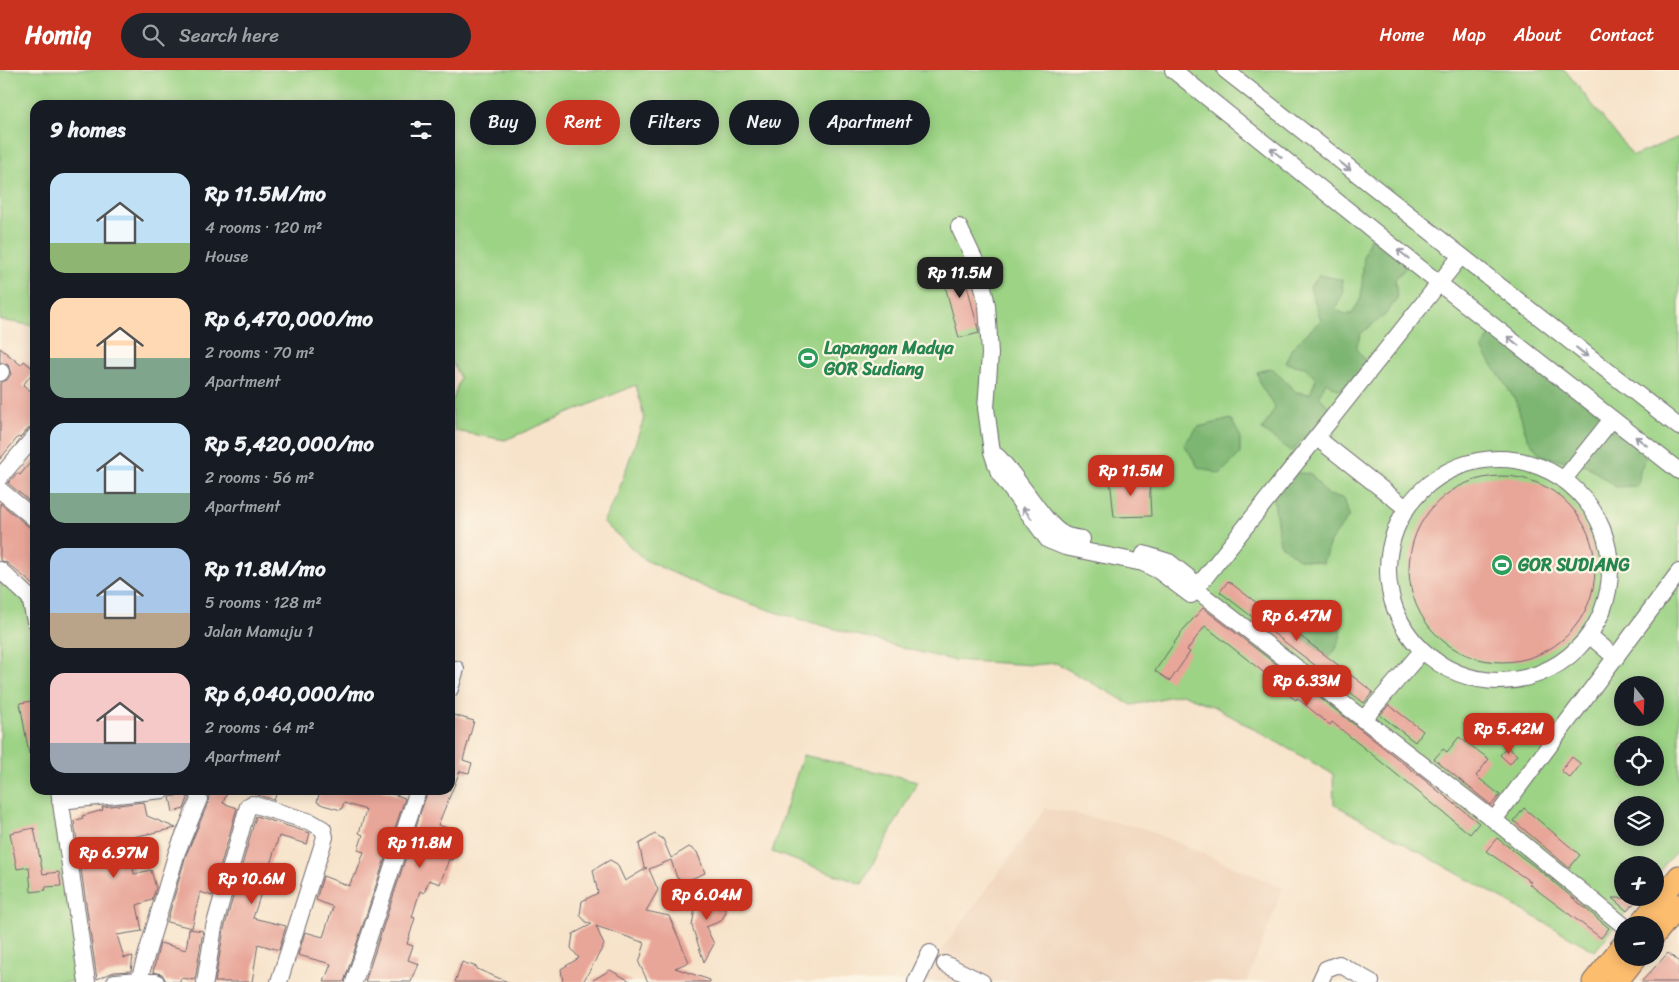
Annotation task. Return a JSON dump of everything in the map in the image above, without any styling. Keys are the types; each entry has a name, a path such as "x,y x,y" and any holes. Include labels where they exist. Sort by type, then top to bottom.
{"main road":[{"path":"1646,916 1679,876"},
{"path":"1664,924 1679,906"},
{"path":"1593,982 1614,956"},
{"path":"1617,982 1630,966"}],"street":[{"path":"1173,70 1441,285 1679,471"},
{"path":"1225,70 1679,428"},
{"path":"959,227 979,269 987,305 990,354 986,408 992,452 1010,468 1051,525 1063,535 1128,549 1168,562 1195,590 1494,820 1614,917"},
{"path":"1195,590 1441,285 1460,257"},
{"path":"1564,479 1612,419"},
{"path":"1317,438 1406,508"},
{"path":"0,478 30,442"},
{"path":"1509,459 1538,465 1564,479 1589,503 1606,534 1611,570 1606,604 1590,636 1565,660 1534,676 1500,682 1465,677 1434,662 1409,638 1393,608 1386,574 1391,539 1406,508 1426,486 1451,469 1479,460 1509,459"},
{"path":"0,490 30,515"},
{"path":"0,570 30,598"},
{"path":"1494,820 1679,572"},
{"path":"1590,636 1616,658"},
{"path":"1363,720 1422,651"},
{"path":"76,795 59,796 87,982"},
{"path":"139,980 177,852 199,799 198,795"},
{"path":"356,981 414,795"},
{"path":"205,982 214,927 248,806 252,804 311,822 323,829 325,837 279,982"},
{"path":"916,982 930,954"},
{"path":"945,964 982,982"},
{"path":"1320,982 1326,969 1339,964 1371,982"},
{"path":"115,982 139,980 156,982"}],"shaded area":[{"path":"1046,808 1143,828 1283,888 1247,982 926,982 943,948"}],"green space":[{"path":"0,70 1565,70 1633,156 1679,137 1679,847 1664,866 1664,856 1614,856 1614,906 1632,906 1623,916 1614,916 1614,928 1595,951 1334,804 1333,774 1215,707 1182,694 1132,705 1056,663 1033,665 952,660 907,649 778,613 713,591 645,560 603,522 617,495 644,418 636,385 505,440 455,431 455,393 460,378 455,368 455,100 30,100 30,325 0,320"},
{"path":"1370,238 1412,261 1395,279 1397,299 1385,315 1361,333 1356,349 1366,361 1365,378 1339,390 1326,382 1319,396 1330,408 1318,436 1301,440 1292,452 1262,430 1275,408 1261,386 1257,372 1272,368 1296,392 1310,394 1316,379 1305,367 1285,363 1292,348 1321,320 1310,287 1320,275 1342,280 1343,294 1335,309 1345,314 1352,314 1361,298 1364,255"},
{"path":"1493,330 1649,452 1640,470 1638,486 1616,487 1586,465 1541,456 1527,437 1516,401 1482,349"},
{"path":"1231,419 1240,436 1240,454 1220,474 1198,467 1184,444 1198,427"},
{"path":"1289,472 1311,474 1327,495 1344,498 1349,516 1330,542 1323,563 1299,559 1280,544 1273,493"},
{"path":"0,570 13,580 30,613 30,795 60,795 87,982 0,982"},
{"path":"1305,599 1324,601 1342,632 1336,649 1329,658 1282,622"},
{"path":"803,755 918,781 862,884 772,852"}],"building":[{"path":"961,261 979,333 959,338 940,267"},
{"path":"0,348 21,365 24,361 30,366 30,376 23,385 30,390 30,428 20,438 18,437 0,459 0,383 7,380 11,374 8,365 0,362"},
{"path":"30,463 30,502 8,483 17,473 20,475"},
{"name":"GOR SUDIANG","path":"1511,476 1538,483 1554,491 1568,503 1580,517 1588,533 1594,551 1594,587 1588,605 1580,621 1568,635 1554,647 1538,655 1520,661 1493,662 1466,655 1450,647 1424,621 1410,587 1409,560 1416,533 1424,517 1450,491 1484,477"},
{"path":"1149,478 1151,516 1114,517 1110,479"},
{"path":"0,503 30,527 30,582 7,563 0,560"},
{"path":"1228,581 1373,692 1364,703 1220,592"},
{"path":"1203,608 1479,823 1470,834 1332,722 1330,725 1297,698 1296,700 1275,686 1277,683 1205,626 1187,650 1190,652 1170,681 1155,671 1183,630"},
{"path":"30,701 30,754 29,754 20,703"},
{"path":"1389,705 1423,731 1415,742 1380,715"},
{"path":"455,715 474,721 463,760 472,763 469,773 460,771 455,783"},
{"path":"1459,737 1489,759 1476,776 1500,795 1491,805 1434,759 1443,749 1447,752"},
{"path":"1507,747 1517,755 1510,764 1500,755"},
{"path":"1572,757 1581,764 1570,778 1561,771"},
{"path":"186,795 188,798 184,809 173,812 170,797"},
{"path":"209,795 226,795 223,803 237,808 212,896 200,892 192,928 167,922 186,855 208,803"},
{"path":"258,795 276,795 274,800"},
{"path":"319,795 396,795 405,798 344,982 324,982 331,964 298,955 305,932 323,937 333,907 316,900 323,876 349,886 354,875 356,875 364,852 358,850 363,835 359,833 366,810 344,803 341,810 317,802"},
{"path":"426,795 450,795 438,825 460,832 455,846 457,847 452,860 449,859 440,884 429,880 424,893 420,891 412,917 415,918 407,944 413,946 408,960 419,964 411,982 365,982"},
{"path":"144,802 147,816 176,828 128,838 134,874 151,870 156,888 152,900 137,905 142,931 117,935 124,958 133,956 131,971 114,972 97,979 74,821 83,818 82,816 103,810 102,807"},
{"path":"1524,808 1580,855 1569,868 1514,821"},
{"path":"256,816 310,833 307,844 279,836 253,918 286,926 279,950 258,944 252,982 215,982 224,929"},
{"path":"34,828 43,874 59,872 61,886 45,887 46,890 31,892 29,867 17,869 10,833"},
{"path":"655,834 663,839 671,858 689,847 697,852 705,873 686,881 677,878 671,860 649,869 658,890 646,911 669,916 689,962 675,968 710,980 710,982 648,982 639,963 645,943 596,926 604,945 583,982 563,982 561,969 579,958 571,948 573,934 592,924 586,922 580,915 582,901 598,893 593,870 610,860 617,864 625,881 647,868 644,867 639,844"},
{"path":"1497,838 1543,873 1609,928 1601,938 1529,884 1531,882 1486,851"},
{"path":"717,890 726,912 721,921 706,927 714,944 704,962 692,926 696,902"},
{"path":"1621,906 1632,906 1627,911"},
{"path":"189,929 203,931 195,980 181,978 180,982 166,981 162,974 153,972 160,943 186,950"},
{"path":"1668,953 1679,962 1679,982 1641,982 1656,966 1664,966 1664,957"},
{"path":"462,962 477,967 477,969 508,982 455,982"},
{"path":"610,970 632,982 590,982"}],"place":[{"name":"Lapangan Madya GOR Sudiang","path":"808,358"},
{"name":"GOR SUDIANG","path":"1502,565"}]}
